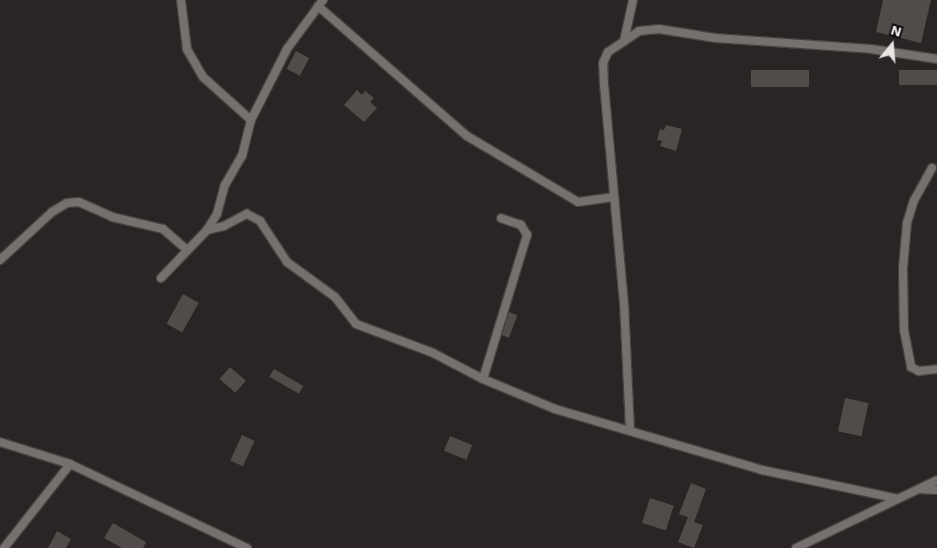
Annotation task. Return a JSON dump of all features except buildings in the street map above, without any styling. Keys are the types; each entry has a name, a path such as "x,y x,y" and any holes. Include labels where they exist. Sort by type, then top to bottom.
{"street":[{"path":"181,0 187,49 203,77 251,120"},
{"path":"624,41 633,0"},
{"path":"161,278 186,249 207,230 217,214 226,185 242,156 251,120 260,97 287,48 320,3 467,136 578,202 614,197"},
{"path":"630,429 614,197 602,63 608,52 639,31 659,29 715,38 871,49 937,59"},
{"path":"932,168 914,200 907,223 903,268 904,330 910,367 919,371 937,370"},
{"path":"0,260 23,242 52,212 66,204 79,202 112,217 163,229 186,249"},
{"path":"217,214 224,226"},
{"path":"207,230 224,226 247,214 260,221 288,262 335,297 356,324 433,353 483,379 556,409 630,429 762,470 895,498"},
{"path":"483,379 527,235 521,225 501,218"},
{"path":"0,442 70,464 248,548"},
{"path":"4,548 70,464"},
{"path":"796,548 895,498 937,480"},
{"path":"916,489 937,490"}]}
